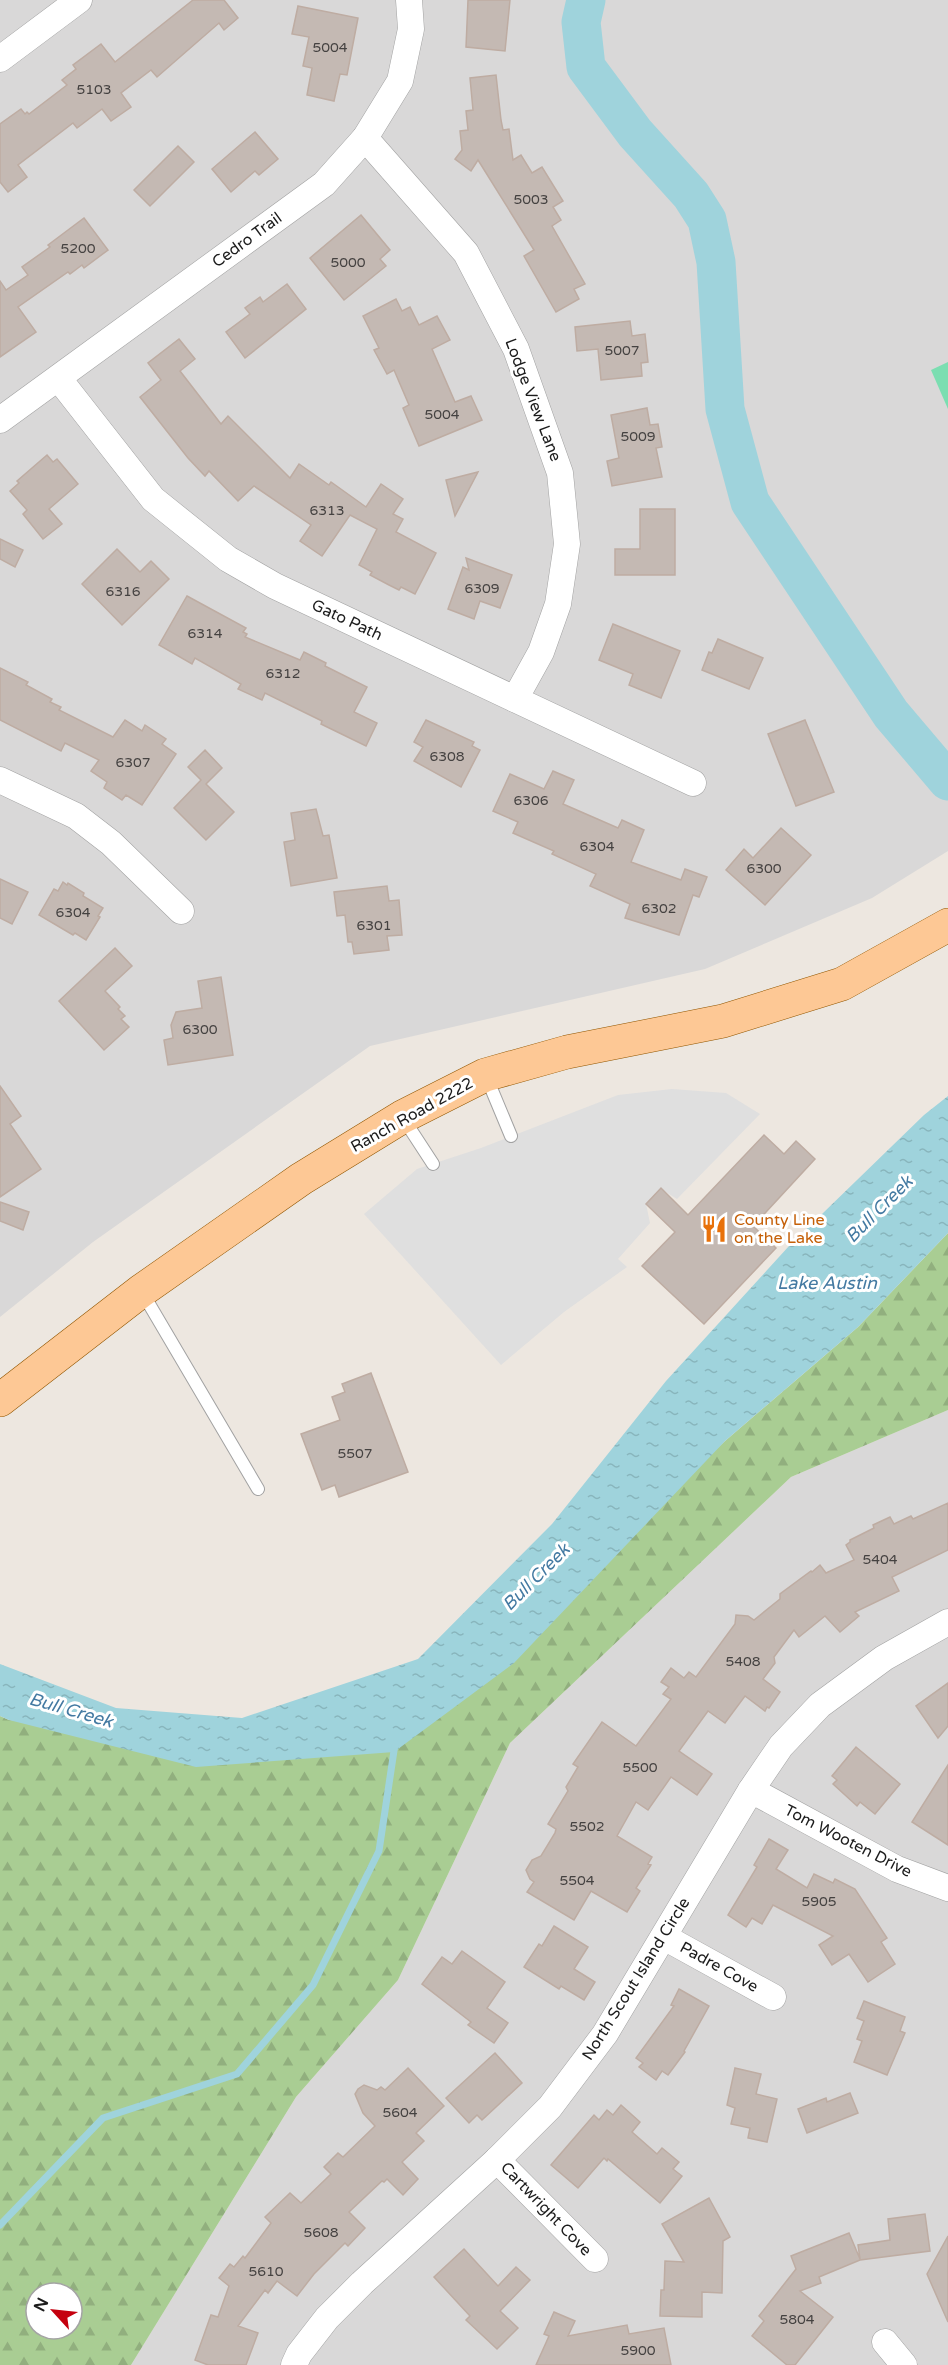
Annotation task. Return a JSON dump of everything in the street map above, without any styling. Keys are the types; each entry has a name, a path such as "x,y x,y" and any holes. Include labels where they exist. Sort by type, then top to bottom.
{"main road":[{"name":"Ranch Road 2222","path":"0,1400 141,1291 301,1179 402,1117 485,1075 567,1052 723,1021 842,984 948,926"}],"street":[{"path":"0,59 79,0"},
{"name":"Cedro Trail","path":"0,420 324,184 365,138 400,81 411,29 409,0"},
{"name":"Lodge View Lane","path":"365,138 466,253 516,349 560,473 567,544 558,604 541,652 515,699"},
{"name":"Gato Path","path":"59,379 153,499 228,559 275,586 693,783"},
{"path":"0,780 76,816 111,843 181,911"},
{"name":"North Scout Island Circle","path":"294,2365 299,2354 327,2318 362,2283 497,2160 550,2107 605,2034 751,1790 781,1746 820,1705 884,1658 948,1623"},
{"name":"Tom Wooten Drive","path":"751,1790 897,1869 948,1888"},
{"name":"Padre Cove","path":"664,1937 773,1997"},
{"name":"Cartwright Cove","path":"497,2160 595,2259"},
{"path":"885,2342 904,2365"}],"lane":[{"path":"485,1075 511,1136"},
{"path":"402,1117 433,1164"},
{"path":"141,1291 258,1489"}],"shaded area":[{"path":"0,0 948,0 948,851 872,898 705,969 370,1046 93,1242 0,1317"},
{"path":"672,1089 726,1093 760,1114 677,1199 661,1189 646,1204 650,1223 618,1259 627,1267 564,1312 501,1365 364,1214 417,1169 481,1148 618,1095"},
{"path":"948,1410 948,2365 131,2365 296,2097 398,1980 510,1743 791,1477"}],"green space":[{"path":"948,362 948,409 931,370"},
{"path":"948,1233 948,1410 791,1477 510,1743 398,1980 296,2097 131,2365 0,2365 0,1716 9,1720 394,1752 725,1441 858,1327"}],"water":[{"name":"Lake Austin","path":"948,1096 948,1233 858,1327 725,1441 514,1663 394,1752 196,1767 0,1716 0,1664 116,1708 242,1718 418,1659 552,1524 666,1381 789,1246 924,1115"}],"building":[{"path":"193,0 224,0 238,18 224,30 219,23 157,77 151,70 121,93 131,107 111,121 102,109 77,128 73,123 18,165 27,177 8,192 0,182 0,124 21,109 25,114 27,112 29,114 67,85 62,80 76,69 73,65 101,44 115,62"},
{"path":"468,0 510,0 505,51 466,47"},
{"path":"298,6 358,18 347,75 340,74 334,101 307,95 312,68 303,66 309,37 292,34"},
{"path":"496,75 503,130 509,129 513,160 521,155 532,173 542,167 563,201 553,207 561,220 552,226 585,284 574,289 579,299 556,312 524,256 534,250 478,160 471,171 455,159 462,150 460,131 468,130 466,111 473,110 470,78"},
{"path":"255,132 278,159 259,175 255,171 231,192 212,169"},
{"path":"178,146 194,162 150,206 134,190"},
{"path":"361,215 390,250 380,259 386,266 344,300 310,258"},
{"path":"84,218 108,250 84,268 82,265 70,274 68,272 18,307 36,332 0,357 0,281 6,290 28,275 22,267"},
{"path":"287,284 306,309 245,358 226,332 250,314 245,308 260,297 263,302"},
{"path":"396,299 402,311 410,307 419,325 437,316 450,340 432,349 455,402 471,396 482,420 419,446 403,408 409,405 394,370 387,374 374,350 379,348 363,316"},
{"path":"630,321 632,336 645,334 648,362 641,363 642,376 601,380 598,349 577,351 575,327"},
{"path":"179,339 195,359 180,371 221,424 228,416 290,478 299,464 329,485 331,482 366,507 381,484 403,499 393,514 403,519 396,532 436,553 415,594 401,587 399,590 389,585 370,575 372,572 359,565 377,529 350,515 322,556 300,541 311,525 254,486 238,501 209,471 205,476 188,458 140,397 161,380 148,363"},
{"path":"647,408 650,425 658,424 662,447 656,448 662,477 612,486 607,461 619,458 611,415"},
{"path":"47,455 53,462 57,459 78,484 49,509 62,524 43,539 23,514 27,510 10,491 19,483 17,481"},
{"path":"478,472 455,516 446,480"},
{"path":"640,509 675,509 675,575 615,575 615,549 640,549"},
{"path":"0,539 23,550 15,567 0,559"},
{"path":"117,549 140,572 151,561 169,579 122,625 82,584"},
{"path":"466,558 512,575 500,608 480,601 474,619 448,609 463,567 469,570"},
{"path":"187,596 246,628 243,632 247,634 245,637 300,660 304,652 326,663 325,666 367,687 354,712 377,723 366,746 265,693 262,700 238,689 241,684 195,658 192,664 159,645"},
{"path":"613,624 680,651 661,698 629,685 633,674 599,660"},
{"path":"718,639 763,658 749,689 702,670 709,652 712,653"},
{"path":"0,668 28,682 26,685 52,699 50,702 61,707 59,710 113,737 125,720 142,731 145,725 166,739 162,744 176,754 142,805 126,795 122,800 104,788 107,782 91,771 99,760 65,743 61,751 0,720"},
{"path":"426,720 474,742 472,746 480,750 461,787 414,761 423,747 414,742"},
{"path":"805,720 834,792 796,806 768,734"},
{"path":"205,750 222,768 206,784 234,812 206,840 174,808 201,780 188,767"},
{"path":"553,771 574,780 563,804 618,828 622,820 644,830 631,862 681,880 685,869 707,877 699,897 693,895 679,935 625,918 630,904 590,886 596,874 552,854 554,851 513,833 518,822 493,811 510,774 544,789"},
{"path":"316,809 323,836 329,835 337,878 291,886 284,842 295,840 291,813"},
{"path":"781,828 811,855 765,905 726,870 744,849 753,858"},
{"path":"0,879 28,892 12,924 0,918"},
{"path":"63,882 84,893 83,896 103,908 86,940 39,915 54,889 58,891"},
{"path":"387,886 389,901 399,900 402,935 387,936 389,950 354,954 352,942 348,942 345,915 337,916 334,892"},
{"path":"115,948 132,966 105,991 120,1007 118,1009 125,1016 121,1019 129,1027 104,1050 59,1001"},
{"path":"221,977 233,1055 168,1065 164,1040 173,1038 171,1025 176,1012 202,1008 198,981"},
{"path":"0,1086 21,1116 10,1124 41,1169 0,1197"},
{"name":"County Line on the Lake","path":"764,1135 784,1154 796,1141 815,1159 753,1226 776,1248 704,1324 642,1266 675,1232 646,1204 661,1188 688,1215"},
{"path":"0,1202 29,1212 23,1230 0,1221"},
{"path":"371,1373 408,1472 339,1497 335,1485 322,1490 301,1434 340,1420 332,1397 345,1392 342,1384"},
{"path":"948,1503 948,1550 892,1577 899,1591 855,1612 859,1616 840,1632 825,1616 799,1637 794,1630 774,1657 775,1663 763,1679 780,1692 769,1708 767,1707 765,1711 745,1696 725,1723 708,1711 679,1751 712,1774 697,1795 671,1777 648,1810 636,1802 617,1836 652,1857 648,1864 651,1865 636,1888 640,1891 627,1912 591,1891 574,1920 527,1892 534,1882 526,1870 532,1860 541,1856 555,1833 556,1829 548,1824 568,1791 566,1787 578,1767 573,1764 602,1722 636,1746 671,1699 663,1694 669,1687 661,1682 671,1668 684,1678 689,1672 696,1677 735,1624 736,1615 748,1616 754,1620 780,1599 780,1594 820,1565 826,1573 854,1560 846,1545 850,1540 874,1528 873,1525 890,1517 894,1524 911,1516 913,1519"},
{"path":"948,1683 948,1726 938,1738 916,1706"},
{"path":"856,1747 900,1784 875,1814 860,1802 857,1806 833,1784 837,1780 832,1776"},
{"path":"948,1765 948,1845 912,1822"},
{"path":"769,1839 788,1850 776,1869 807,1888 814,1874 833,1883 835,1879 855,1889 887,1938 881,1942 895,1964 868,1982 849,1954 832,1965 819,1945 833,1936 773,1905 762,1924 752,1918 746,1927 728,1915 757,1867 754,1865"},
{"path":"554,1926 588,1947 574,1969 595,1982 584,2000 561,1986 559,1989 524,1967 539,1944 542,1946"},
{"path":"462,1951 505,1982 487,2008 508,2023 494,2043 468,2025 471,2022 422,1984 442,1957 452,1964"},
{"path":"679,1989 709,2006 685,2052 668,2075 662,2071 656,2080 639,2067 643,2063 636,2058 674,2006 671,2005"},
{"path":"864,2001 905,2017 900,2031 905,2033 887,2075 854,2062 862,2041 857,2039 864,2021 857,2018"},
{"path":"495,2053 522,2083 482,2120 477,2115 469,2123 446,2098"},
{"path":"408,2068 444,2106 416,2133 424,2141 402,2162 418,2179 403,2195 387,2179 382,2181 349,2212 365,2228 348,2246 345,2243 314,2274 297,2296 277,2281 268,2293 265,2290 238,2326 258,2333 246,2365 208,2365 195,2360 211,2315 218,2317 229,2286 219,2278 230,2264 234,2267 243,2256 245,2258 271,2223 265,2217 290,2193 301,2203 331,2174 324,2167 338,2153 343,2157 375,2126 363,2113 355,2094 358,2089 364,2085 377,2090 381,2087 385,2090"},
{"path":"735,2068 761,2074 756,2094 777,2099 767,2142 748,2138 750,2128 731,2124 735,2108 727,2105"},
{"path":"850,2093 858,2113 807,2133 798,2109 826,2098 827,2102"},
{"path":"621,2105 640,2122 632,2132 657,2154 662,2148 679,2162 673,2169 682,2176 660,2203 608,2159 607,2161 604,2158 578,2188 551,2165 594,2115 599,2120 607,2110 613,2115"},
{"path":"709,2198 730,2237 723,2241 722,2293 702,2292 702,2317 660,2316 665,2261 684,2262 662,2224"},
{"path":"925,2214 930,2251 860,2260 819,2277 821,2283 800,2291 833,2317 795,2365 787,2365 752,2336 764,2321 759,2316 796,2269 791,2256 849,2233 860,2259 858,2245 890,2240 888,2219"},
{"path":"948,2236 948,2322 927,2274"},
{"path":"464,2249 498,2286 516,2267 530,2280 500,2311 518,2328 497,2349 466,2320 470,2316 434,2277"},
{"path":"554,2312 575,2321 568,2336 627,2325 629,2334 664,2328 671,2365 536,2365 549,2336 544,2334"}],"waterway":[{"path":"586,0 581,22 586,67 635,133 691,195 707,220 716,262 725,409 750,502 891,714 948,781"},
{"path":"0,2225 103,2118 237,2074 313,1985 379,1851 395,1744"}],"place":[{"name":"County Line on the Lake","path":"714,1229"}],"water label":[{"name":"Bull Creek","path":"879,1209"},
{"name":"Bull Creek","path":"536,1577"},
{"name":"Bull Creek","path":"71,1710"}]}
